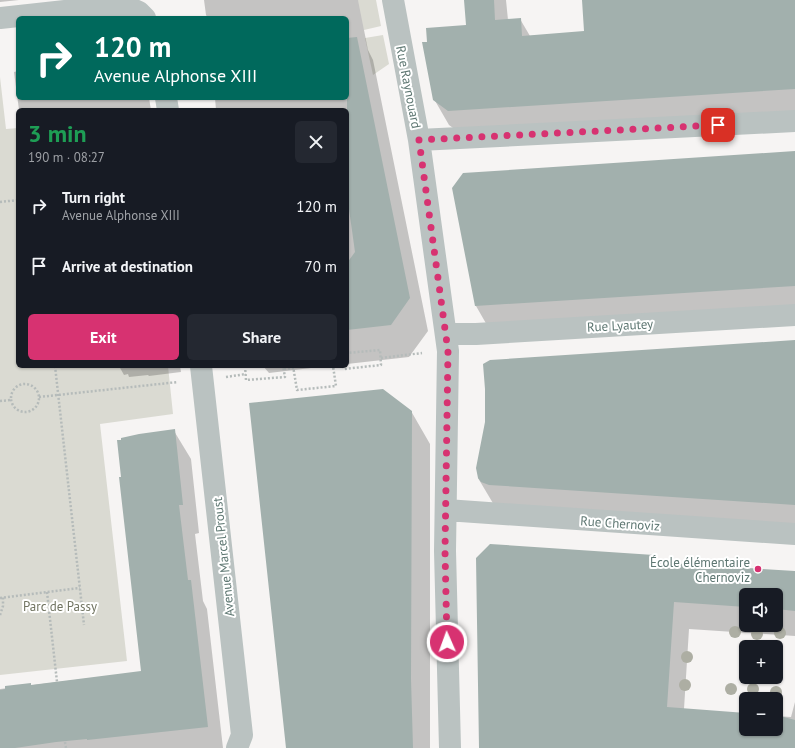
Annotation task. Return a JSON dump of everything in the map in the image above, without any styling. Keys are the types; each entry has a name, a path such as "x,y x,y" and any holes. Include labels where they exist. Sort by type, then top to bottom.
{"street":[{"name":"Rue Raynouard","path":"393,0 419,140 447,342 445,551 450,748"},
{"path":"18,16 92,8 137,12"},
{"path":"0,18 16,16"},
{"path":"419,140 795,121"},
{"name":"Rue Lyautey","path":"447,342 476,334 795,315"},
{"name":"Avenue Marcel Proust","path":"201,368 242,735 237,748"},
{"name":"Rue Chernoviz","path":"446,510 795,534"}],"path":[{"path":"0,202 16,200"},
{"path":"381,358 447,342"},
{"path":"344,368 381,365 380,350 349,354"},
{"path":"55,368 84,625"},
{"path":"244,368 246,380 284,377 283,368"},
{"path":"293,368 297,390 336,386 333,368"},
{"path":"39,397 170,383"},
{"path":"22,384 31,385 35,388 39,397 37,405 33,410 24,412 14,408 10,400 12,392 16,387 22,384"},
{"path":"0,401 10,400"},
{"path":"0,614 3,606 1,598 80,588"},
{"path":"47,592 57,682"},
{"path":"65,742 66,748"}],"green space":[{"path":"358,0 376,0 381,26 364,30"},
{"path":"383,35 389,64 373,75 365,38"},
{"name":"Parc de Passy","path":"0,77 6,129 16,128 16,368 168,368 173,414 100,424 127,661 0,675"}],"building":[{"path":"464,0 494,0 495,20 521,18 522,36 584,31 582,0 795,0 795,89 448,111 433,100 422,42 427,42 426,28 466,25"},
{"path":"357,37 410,298 391,325 349,330 349,260 355,252 349,209 349,108 347,108 347,100 349,100 349,38"},
{"path":"795,151 795,286 475,306 452,188 463,173"},
{"path":"795,340 795,505 489,485 481,482 478,478 476,468 485,422 483,364 490,360"},
{"path":"383,389 412,411 411,679 413,748 286,748 249,403"},
{"path":"175,429 183,505 179,505 188,580 191,580 208,727 56,742 15,748 0,748 0,690 5,689 5,686 31,683 31,685 141,671 119,477 121,477 117,440 139,434"},
{"path":"490,544 654,555 654,562 795,571 795,611 783,610 783,588 739,588 739,607 674,602 667,707 739,712 739,736 783,736 783,717 795,720 795,748 479,748 476,558"}],"place":[{"name":"École élémentaire Chernoviz","path":"758,569"}],"route":[{"path":"447,642 445,551 448,351 419,140 718,125"}]}
